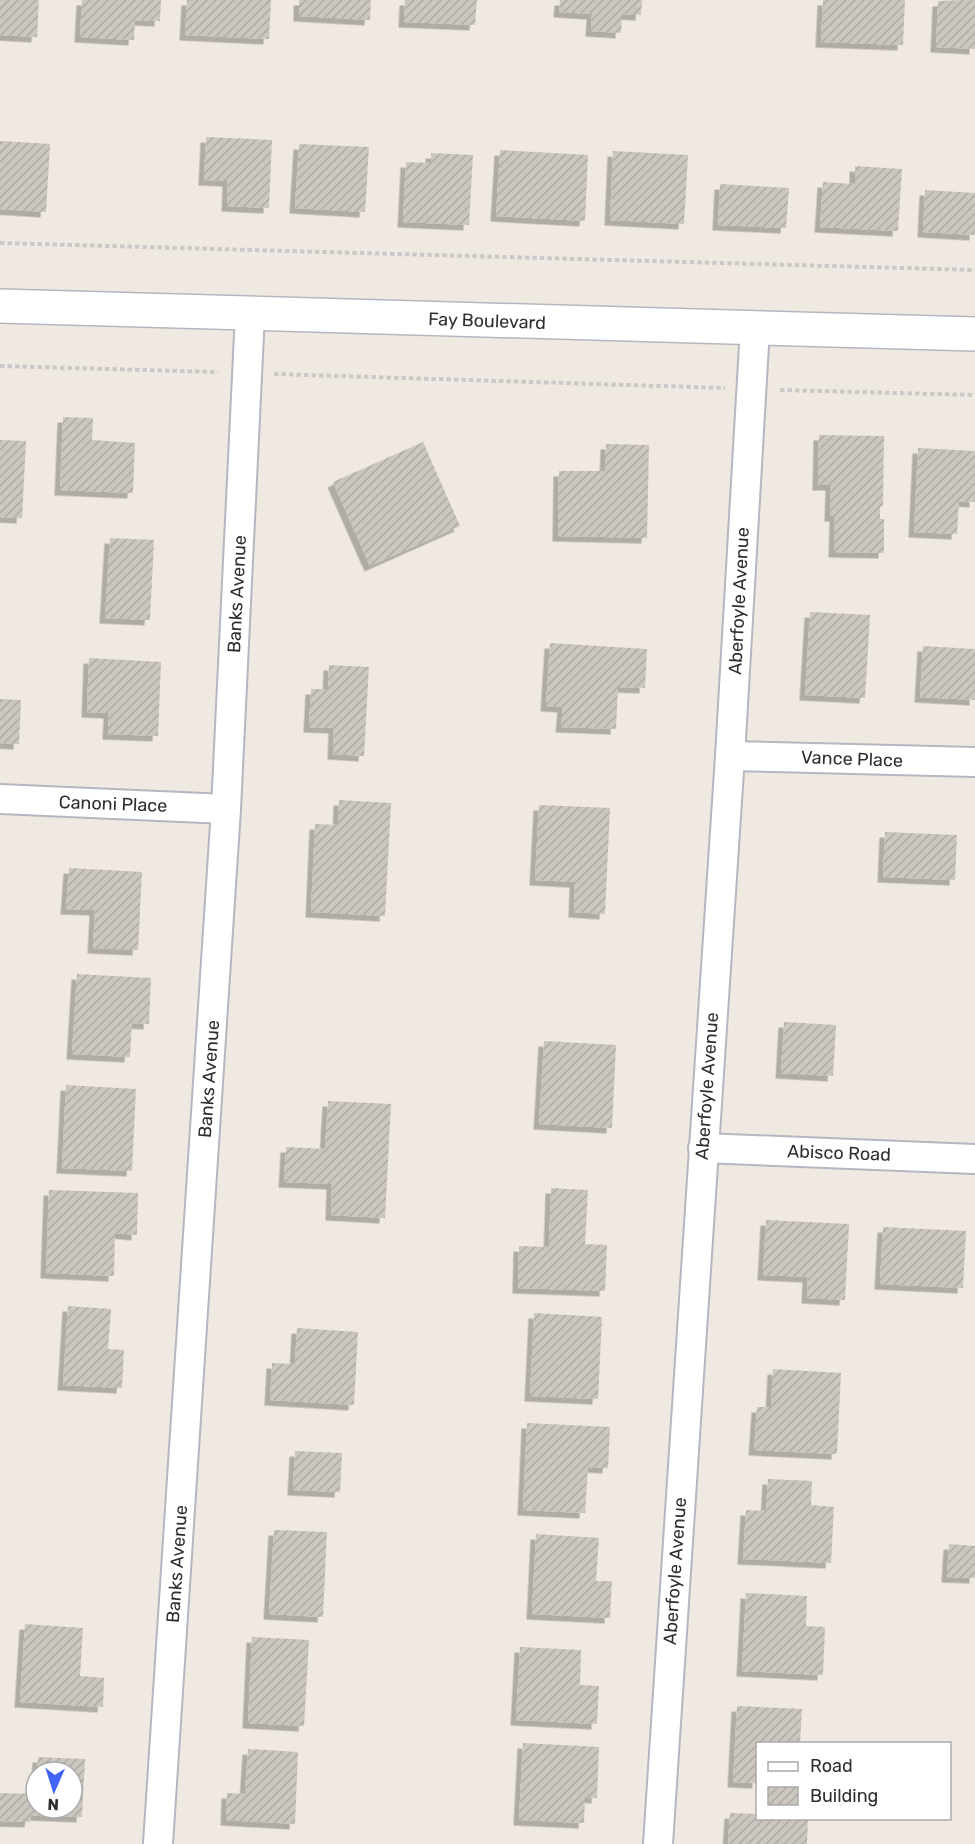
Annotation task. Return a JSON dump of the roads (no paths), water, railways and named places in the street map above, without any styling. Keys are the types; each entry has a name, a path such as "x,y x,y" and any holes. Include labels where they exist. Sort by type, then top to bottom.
{"street":[{"name":"Fay Boulevard","path":"0,306 975,334"},
{"name":"Banks Avenue","path":"158,1844 226,809 250,314"},
{"name":"Aberfoyle Avenue","path":"657,1844 730,756 755,328"},
{"name":"Vance Place","path":"730,756 975,762"},
{"name":"Canoni Place","path":"0,799 226,809"},
{"name":"Abisco Road","path":"703,1148 975,1159"}]}
